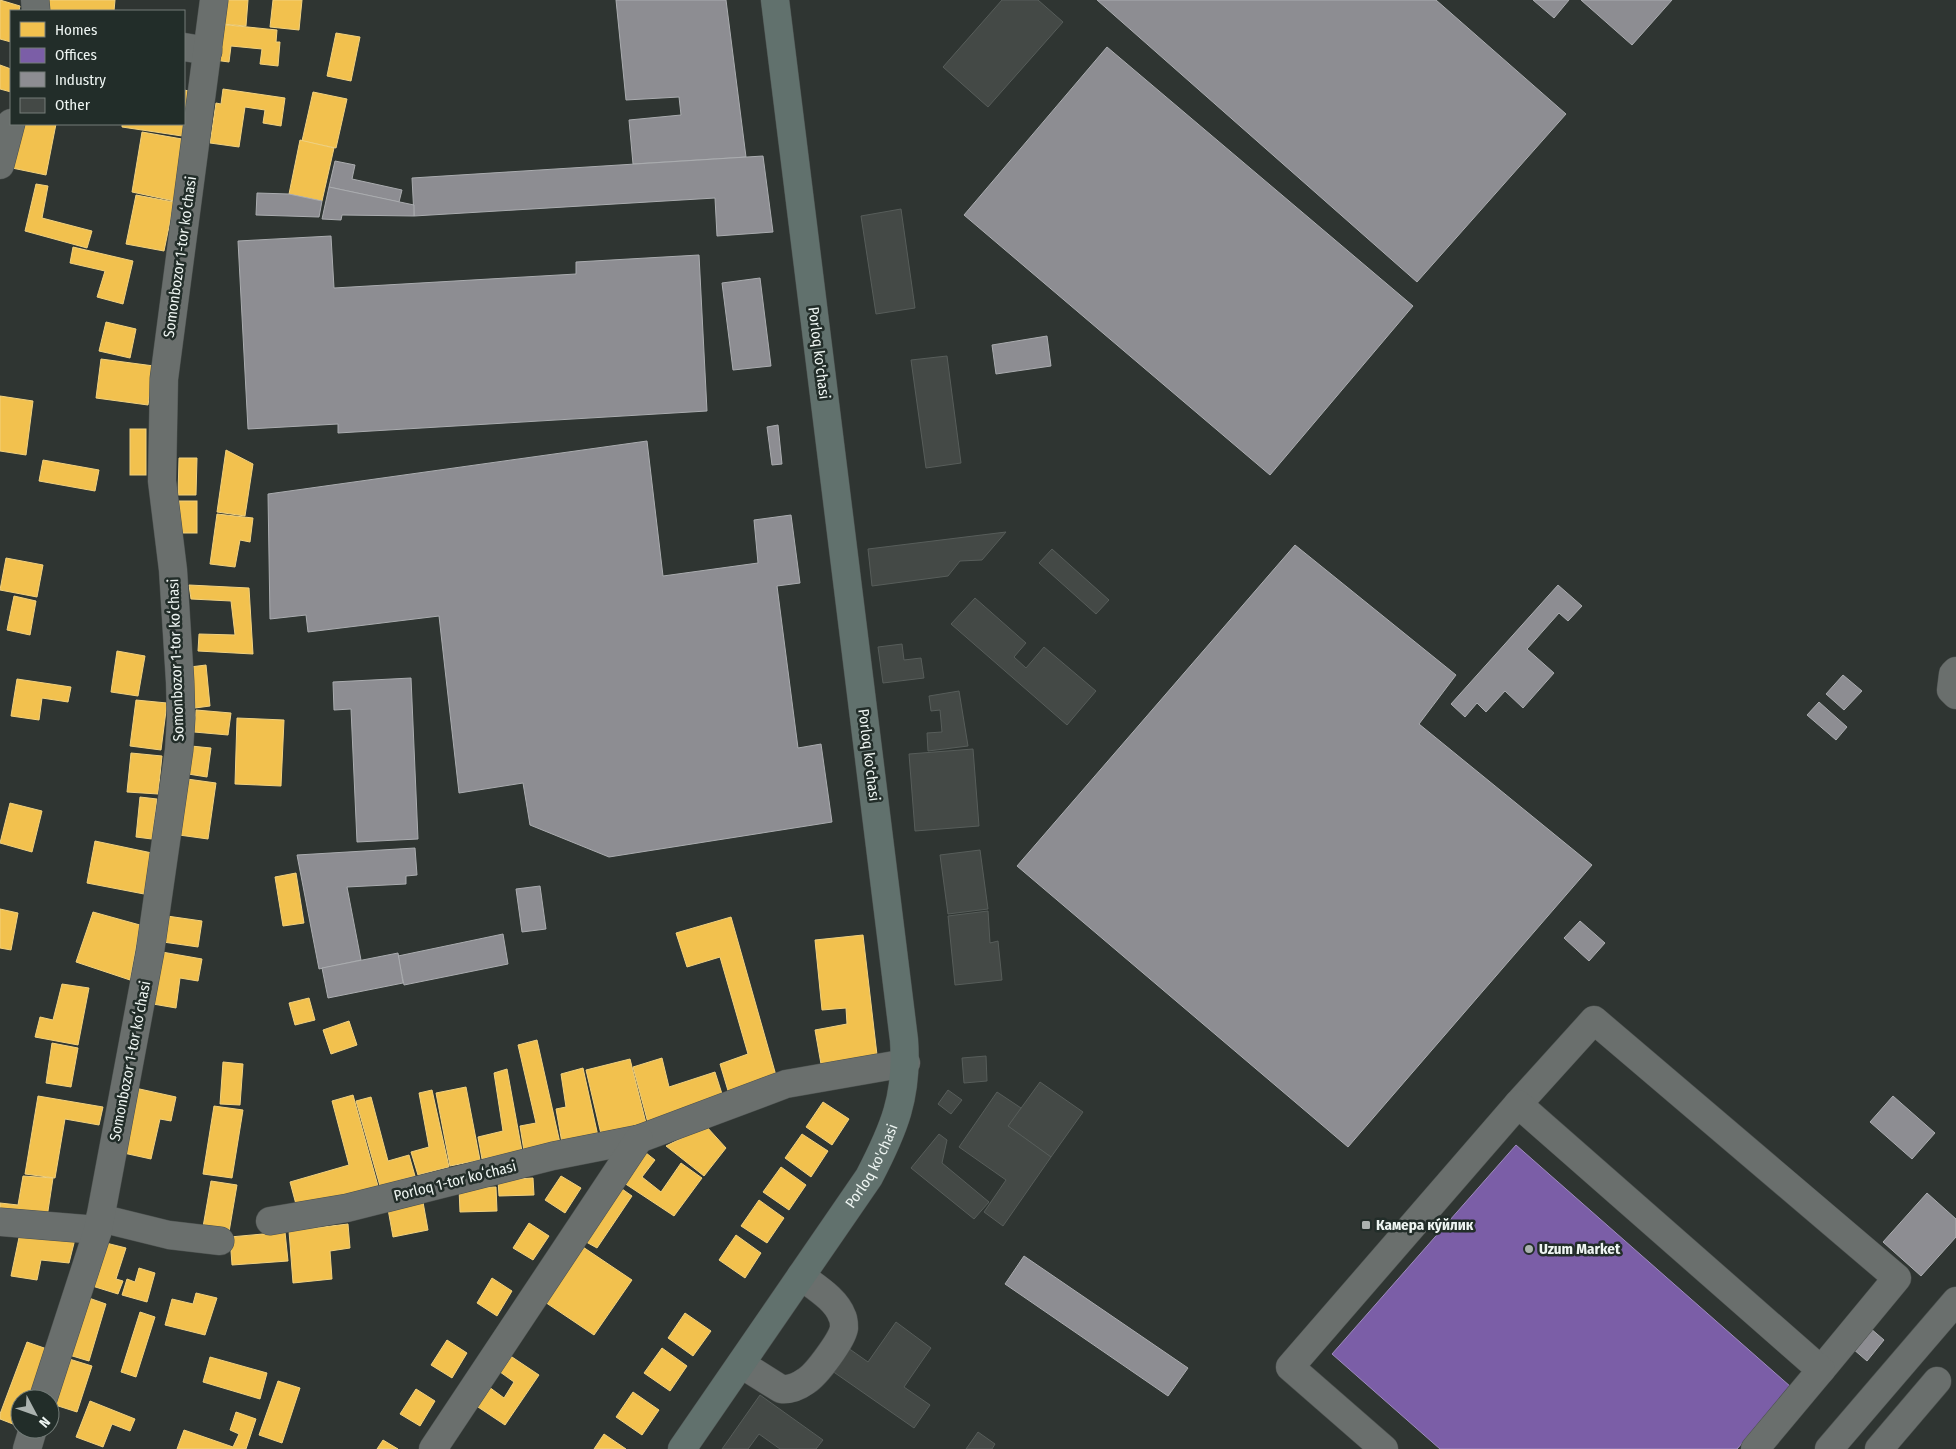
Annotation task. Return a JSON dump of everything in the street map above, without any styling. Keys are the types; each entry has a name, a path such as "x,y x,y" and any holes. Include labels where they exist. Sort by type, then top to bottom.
{"main road":[{"name":"Porloq ko'chasi","path":"682,1449 860,1192 886,1145 898,1112 905,1079 904,1040 775,0"}],"street":[{"name":"Somonbozor 1-tor koʻchasi","path":"46,1389 99,1224 150,952 179,750 181,718 180,682 173,580 162,481 164,379 196,49 214,0"},
{"path":"0,165 10,125"},
{"path":"1956,671 1951,690 1956,695"},
{"path":"1384,1449 1290,1367 1518,1104 1594,1020 1897,1278 1755,1449"},
{"name":"Porloq 1-tor koʻchasi","path":"270,1221 347,1208 553,1156 639,1138 786,1084 906,1063"},
{"path":"1518,1104 1820,1370"},
{"path":"433,1449 639,1138"},
{"path":"0,1222 99,1224 169,1236 220,1242"},
{"path":"741,1364 781,1389 787,1389 808,1380 826,1358 842,1334 844,1326 842,1316 836,1304 801,1276"},
{"path":"1829,1449 1956,1301"},
{"path":"1879,1449 1937,1381"}],"building: Homes":[{"path":"0,0 20,6 19,10 10,10 10,42 0,39"},
{"path":"46,0 115,0 114,10 44,10"},
{"path":"224,0 248,0 246,26 222,24"},
{"path":"273,0 302,0 299,30 270,27"},
{"path":"218,24 277,30 276,42 280,42 278,66 260,64 262,49 231,46 229,62 214,60"},
{"path":"336,33 360,37 351,81 327,76"},
{"path":"0,65 10,69 10,92 0,89"},
{"path":"223,89 285,98 281,126 263,123 265,110 245,107 239,147 210,143 216,103 221,104"},
{"path":"185,90 189,91 185,117"},
{"path":"313,92 347,99 336,148 302,141"},
{"path":"21,125 56,125 46,175 12,168"},
{"path":"122,125 184,125 182,136 122,127"},
{"path":"142,132 182,139 174,201 132,192"},
{"path":"300,140 334,148 322,201 289,194"},
{"path":"36,184 48,186 42,218 92,231 87,248 25,231"},
{"path":"136,195 174,202 164,251 126,244"},
{"path":"73,247 133,261 123,304 97,297 105,271 70,263"},
{"path":"106,322 136,329 130,358 99,351"},
{"path":"101,359 154,366 148,405 96,398"},
{"path":"0,396 33,401 26,455 0,451"},
{"path":"130,429 146,429 146,475 130,475"},
{"path":"226,450 253,464 245,516 217,512"},
{"path":"179,458 197,458 196,495 178,495"},
{"path":"43,460 99,470 95,491 39,481"},
{"path":"179,501 197,501 197,533 179,533"},
{"path":"217,514 253,518 250,542 240,540 235,567 210,564"},
{"path":"6,558 43,565 37,597 0,590"},
{"path":"189,585 249,588 253,654 198,651 199,634 235,635 231,601 191,599"},
{"path":"14,596 36,601 30,635 7,630"},
{"path":"117,651 145,656 138,696 111,692"},
{"path":"206,665 210,706 195,708 190,667"},
{"path":"17,679 71,687 68,702 42,698 39,720 11,716"},
{"path":"136,700 167,703 161,750 130,746"},
{"path":"196,710 231,713 228,735 194,732"},
{"path":"237,718 284,720 281,786 235,784"},
{"path":"191,746 211,748 207,777 188,774"},
{"path":"131,753 162,756 158,794 127,792"},
{"path":"187,779 216,783 208,839 179,835"},
{"path":"140,797 157,799 152,839 136,837"},
{"path":"10,803 42,811 32,852 0,843"},
{"path":"95,841 152,853 144,894 87,883"},
{"path":"296,873 304,923 283,926 275,877"},
{"path":"0,909 18,913 11,950 0,948"},
{"path":"93,912 140,925 130,980 76,962"},
{"path":"167,916 202,921 198,947 163,942"},
{"path":"731,917 777,1079 729,1094 720,1064 748,1054 720,957 687,967 676,933"},
{"path":"863,935 877,1055 821,1064 815,1030 847,1024 846,1008 822,1010 815,940"},
{"path":"162,952 202,959 198,981 180,978 176,1008 153,1004"},
{"path":"62,984 89,988 78,1045 35,1037 40,1017 53,1020"},
{"path":"309,998 315,1020 295,1025 289,1003"},
{"path":"349,1021 357,1045 331,1054 323,1030"},
{"path":"537,1040 560,1143 524,1151 520,1126 536,1123 518,1045"},
{"path":"52,1043 78,1048 71,1087 46,1083"},
{"path":"662,1058 669,1087 715,1072 723,1097 648,1123 633,1067"},
{"path":"630,1059 646,1123 601,1134 586,1070"},
{"path":"223,1062 243,1064 240,1105 220,1104"},
{"path":"583,1068 598,1136 562,1143 556,1109 566,1107 561,1074"},
{"path":"507,1069 522,1151 482,1159 478,1137 503,1131 494,1073"},
{"path":"466,1087 480,1160 450,1166 436,1093"},
{"path":"135,1088 176,1097 171,1121 160,1119 151,1159 119,1152"},
{"path":"432,1090 449,1167 418,1175 411,1152 429,1147 419,1093"},
{"path":"353,1095 378,1186 297,1208 290,1182 349,1165 332,1101"},
{"path":"38,1096 103,1107 99,1125 65,1119 55,1178 25,1174"},
{"path":"371,1097 388,1161 409,1155 415,1176 380,1186 356,1101"},
{"path":"823,1102 849,1119 832,1145 806,1127"},
{"path":"214,1106 243,1110 232,1178 203,1174"},
{"path":"706,1126 726,1148 704,1176 666,1146"},
{"path":"802,1134 828,1151 811,1177 785,1158"},
{"path":"641,1149 655,1160 642,1177 661,1192 681,1163 702,1178 674,1216 618,1179"},
{"path":"781,1167 806,1185 789,1210 763,1192"},
{"path":"23,1176 53,1178 46,1224 0,1219 0,1203 18,1205"},
{"path":"561,1176 581,1188 565,1213 545,1200"},
{"path":"533,1178 534,1195 499,1196 498,1180"},
{"path":"211,1181 237,1185 229,1232 203,1227"},
{"path":"615,1184 632,1196 597,1248 579,1238"},
{"path":"496,1187 497,1211 460,1212 459,1188"},
{"path":"759,1200 784,1218 767,1243 741,1226"},
{"path":"423,1202 428,1230 393,1237 388,1209"},
{"path":"529,1223 549,1236 533,1260 513,1248"},
{"path":"348,1224 350,1248 330,1251 332,1279 293,1283 289,1231"},
{"path":"21,1228 76,1235 69,1263 41,1260 37,1280 11,1276"},
{"path":"285,1232 288,1261 232,1265 230,1237"},
{"path":"736,1235 761,1253 745,1278 719,1260"},
{"path":"102,1242 126,1248 116,1279 123,1281 118,1294 89,1285"},
{"path":"577,1243 632,1280 594,1335 539,1298"},
{"path":"139,1268 155,1273 147,1302 122,1295 127,1279 135,1282"},
{"path":"492,1278 512,1291 497,1316 477,1303"},
{"path":"196,1293 217,1298 205,1335 165,1325 172,1299 193,1304"},
{"path":"86,1297 106,1304 89,1361 69,1355"},
{"path":"140,1312 155,1317 136,1377 121,1372"},
{"path":"685,1313 711,1331 693,1356 668,1338"},
{"path":"447,1340 467,1353 452,1378 431,1365"},
{"path":"27,1342 47,1349 32,1389 10,1389 10,1423 0,1419 0,1414"},
{"path":"662,1348 687,1366 670,1391 644,1373"},
{"path":"506,1353 539,1375 505,1425 472,1403 485,1384 504,1398 514,1382 496,1369"},
{"path":"210,1357 267,1373 260,1399 203,1382"},
{"path":"66,1358 92,1366 77,1412 60,1407 60,1389 57,1389"},
{"path":"278,1381 300,1388 282,1443 259,1435"},
{"path":"416,1389 435,1401 420,1426 400,1414"},
{"path":"633,1392 659,1410 642,1435 616,1417"},
{"path":"90,1401 135,1419 130,1431 112,1424 103,1447 76,1437"},
{"path":"236,1412 256,1419 246,1449 177,1449 184,1430 233,1447 239,1434 230,1430"},
{"path":"604,1434 626,1449 594,1449"},
{"path":"383,1440 398,1449 377,1449"}],"building: Offices":[{"name":"Uzum Market","path":"1516,1145 1791,1387 1737,1449 1440,1449 1332,1354"}],"building: Industry":[{"path":"616,0 726,0 746,157 633,164 629,120 681,115 679,97 626,100"},
{"path":"1097,0 1436,0 1566,114 1417,282"},
{"path":"1533,0 1569,0 1554,18"},
{"path":"1581,0 1672,0 1632,45"},
{"path":"1107,47 1413,306 1270,475 964,215"},
{"path":"763,156 773,232 717,236 715,198 414,216 412,178"},
{"path":"335,161 355,165 352,179 402,190 399,202 329,187"},
{"path":"329,187 414,205 414,216 342,215 341,220 322,219"},
{"path":"257,193 289,194 322,201 319,217 256,215"},
{"path":"331,236 334,288 576,274 576,262 699,255 707,411 338,433 338,424 248,429 238,241"},
{"path":"760,278 771,366 733,370 722,283"},
{"path":"1047,336 1051,366 996,374 992,345"},
{"path":"778,425 782,464 772,465 767,427"},
{"path":"647,441 663,576 758,563 754,520 791,515 800,583 777,586 798,748 821,744 832,822 609,857 530,825 523,783 459,793 439,616 308,632 306,615 270,619 268,494"},
{"path":"1295,545 1456,675 1419,724 1592,865 1348,1147 1017,866"},
{"path":"1558,585 1582,606 1568,621 1559,613 1527,649 1554,673 1523,708 1505,691 1486,712 1477,703 1465,717 1451,704"},
{"path":"1843,675 1862,691 1844,710 1826,694"},
{"path":"411,678 418,839 357,842 351,709 334,710 333,682"},
{"path":"1819,702 1847,727 1836,740 1807,715"},
{"path":"415,848 417,875 406,876 406,884 347,887 361,960 319,969 297,855"},
{"path":"540,886 546,929 522,932 516,889"},
{"path":"1580,921 1605,943 1589,961 1564,938"},
{"path":"503,934 508,964 404,985 398,956"},
{"path":"398,953 403,983 328,998 322,968"},
{"path":"1893,1096 1935,1133 1912,1159 1870,1122"},
{"path":"1927,1193 1956,1219 1956,1237 1921,1276 1883,1242"},
{"path":"1024,1256 1188,1368 1168,1396 1005,1284"},
{"path":"1870,1328 1884,1340 1867,1361 1852,1348"}],"building: Other":[{"path":"1002,0 1038,0 1063,22 988,107 943,67"},
{"path":"901,209 915,308 876,314 861,216"},
{"path":"947,356 961,463 926,468 911,360"},
{"path":"1006,532 982,560 960,561 948,576 872,586 868,549"},
{"path":"1052,549 1109,600 1096,614 1039,563"},
{"path":"975,598 1026,643 1014,657 1026,668 1044,647 1096,691 1067,725 951,624"},
{"path":"902,644 904,660 921,658 924,678 883,683 878,647"},
{"path":"959,691 968,746 928,751 927,733 942,732 940,710 931,711 929,696"},
{"path":"973,749 979,826 915,831 909,754"},
{"path":"980,850 988,909 948,914 940,855"},
{"path":"988,911 990,943 998,941 1002,980 955,985 948,916"},
{"path":"986,1056 987,1081 964,1083 962,1058"},
{"path":"1040,1082 1083,1112 1051,1157 1008,1126"},
{"path":"948,1090 962,1100 951,1114 938,1104"},
{"path":"997,1092 1021,1108 1008,1126 1051,1157 1003,1226 984,1212 1006,1180 959,1147"},
{"path":"939,1134 947,1140 942,1163 989,1202 974,1219 911,1168"},
{"path":"896,1322 931,1348 904,1387 930,1405 914,1428 825,1366 841,1343 868,1362"},
{"path":"760,1395 823,1440 816,1449 780,1449 759,1434 748,1449 722,1449"},
{"path":"978,1432 995,1444 992,1449 966,1449"}],"place":[{"name":"Камера ку́йлик","path":"1366,1225"},
{"name":"Uzum Market","path":"1529,1249"}]}
